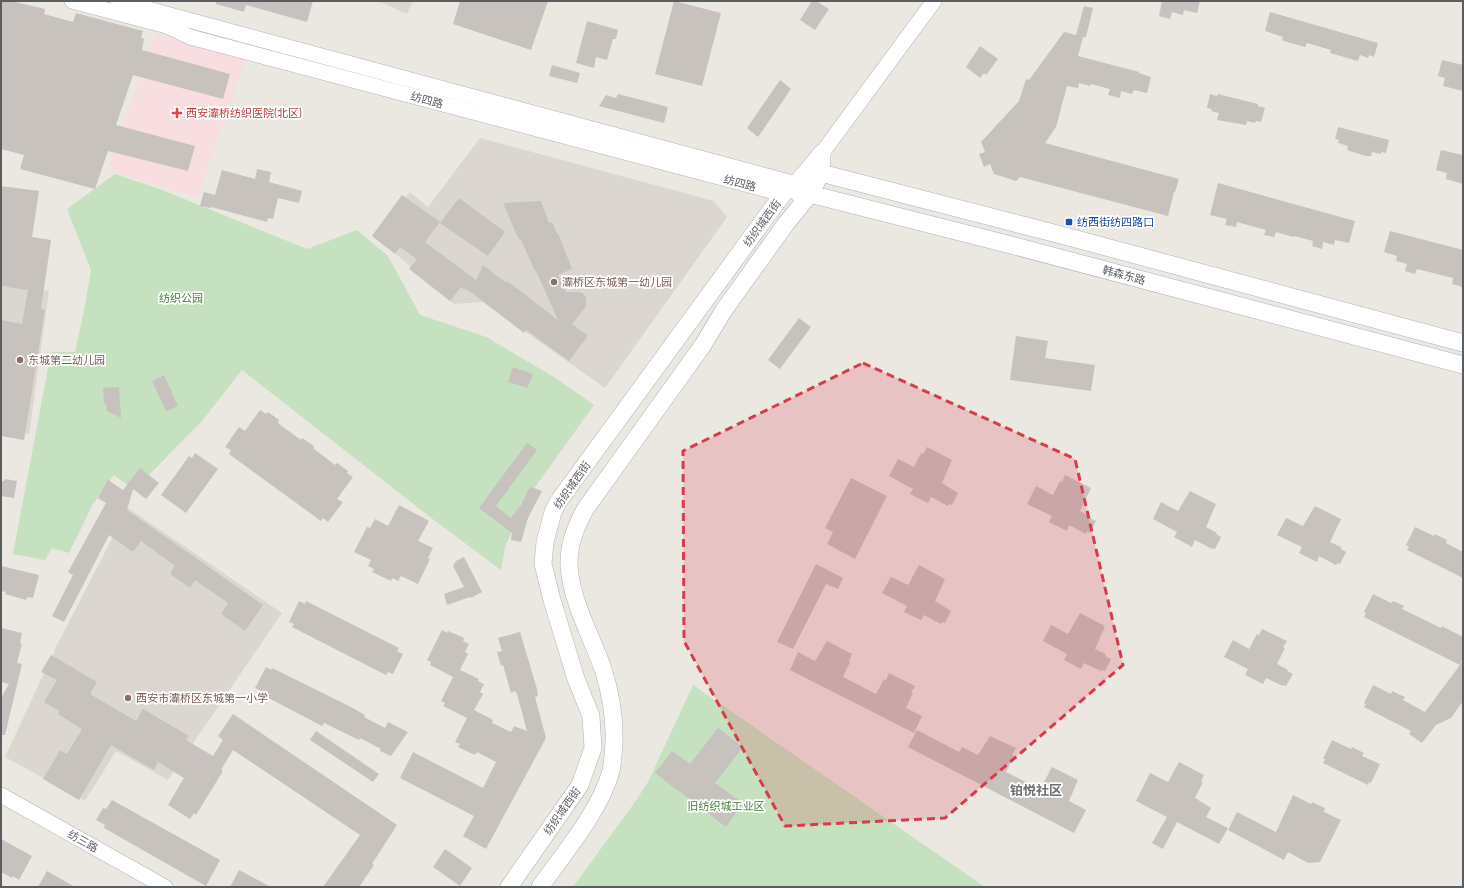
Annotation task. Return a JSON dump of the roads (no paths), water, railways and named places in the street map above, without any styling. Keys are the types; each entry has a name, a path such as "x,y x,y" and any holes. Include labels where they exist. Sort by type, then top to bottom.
{"main road":[{"name":"纺织城西街","path":"509,887 580,784 593,748 591,716 576,679 552,600 543,564 545,542 553,512 563,495 789,189 822,153"},
{"name":"纺织城西街","path":"540,887 596,806 605,789 612,769 614,713 602,669 575,597 570,574 570,554 579,520 586,508 703,345 724,310 785,225 810,194 821,173 822,153"},
{"path":"789,189 821,173"},
{"name":"韩森东路","path":"821,173 1072,238 1463,343"},
{"name":"韩森东路","path":"789,189 1010,244 1463,365"}],"street":[{"name":"纺四路","path":"72,1 167,26 190,38 789,189"},
{"name":"纺四路","path":"118,1 789,189"},
{"name":"纺织城西街","path":"822,153 934,1"},
{"name":"纺三路","path":"1,795 165,887"}],"place":[{"name":"西安灞桥纺织医院(北区)","path":"177,113"},
{"name":"纺西街纺四路口","path":"1069,222"},
{"name":"灞桥区东城第一幼儿园","path":"554,282"},
{"name":"东城第二幼儿园","path":"20,360"},
{"name":"西安市灞桥区东城第一小学","path":"128,698"}],"district":[{"name":"铂悦社区","path":"1036,790"}],"park label":[{"name":"纺织公园","path":"181,298"},
{"name":"旧纺织城工业区","path":"726,806"}]}
